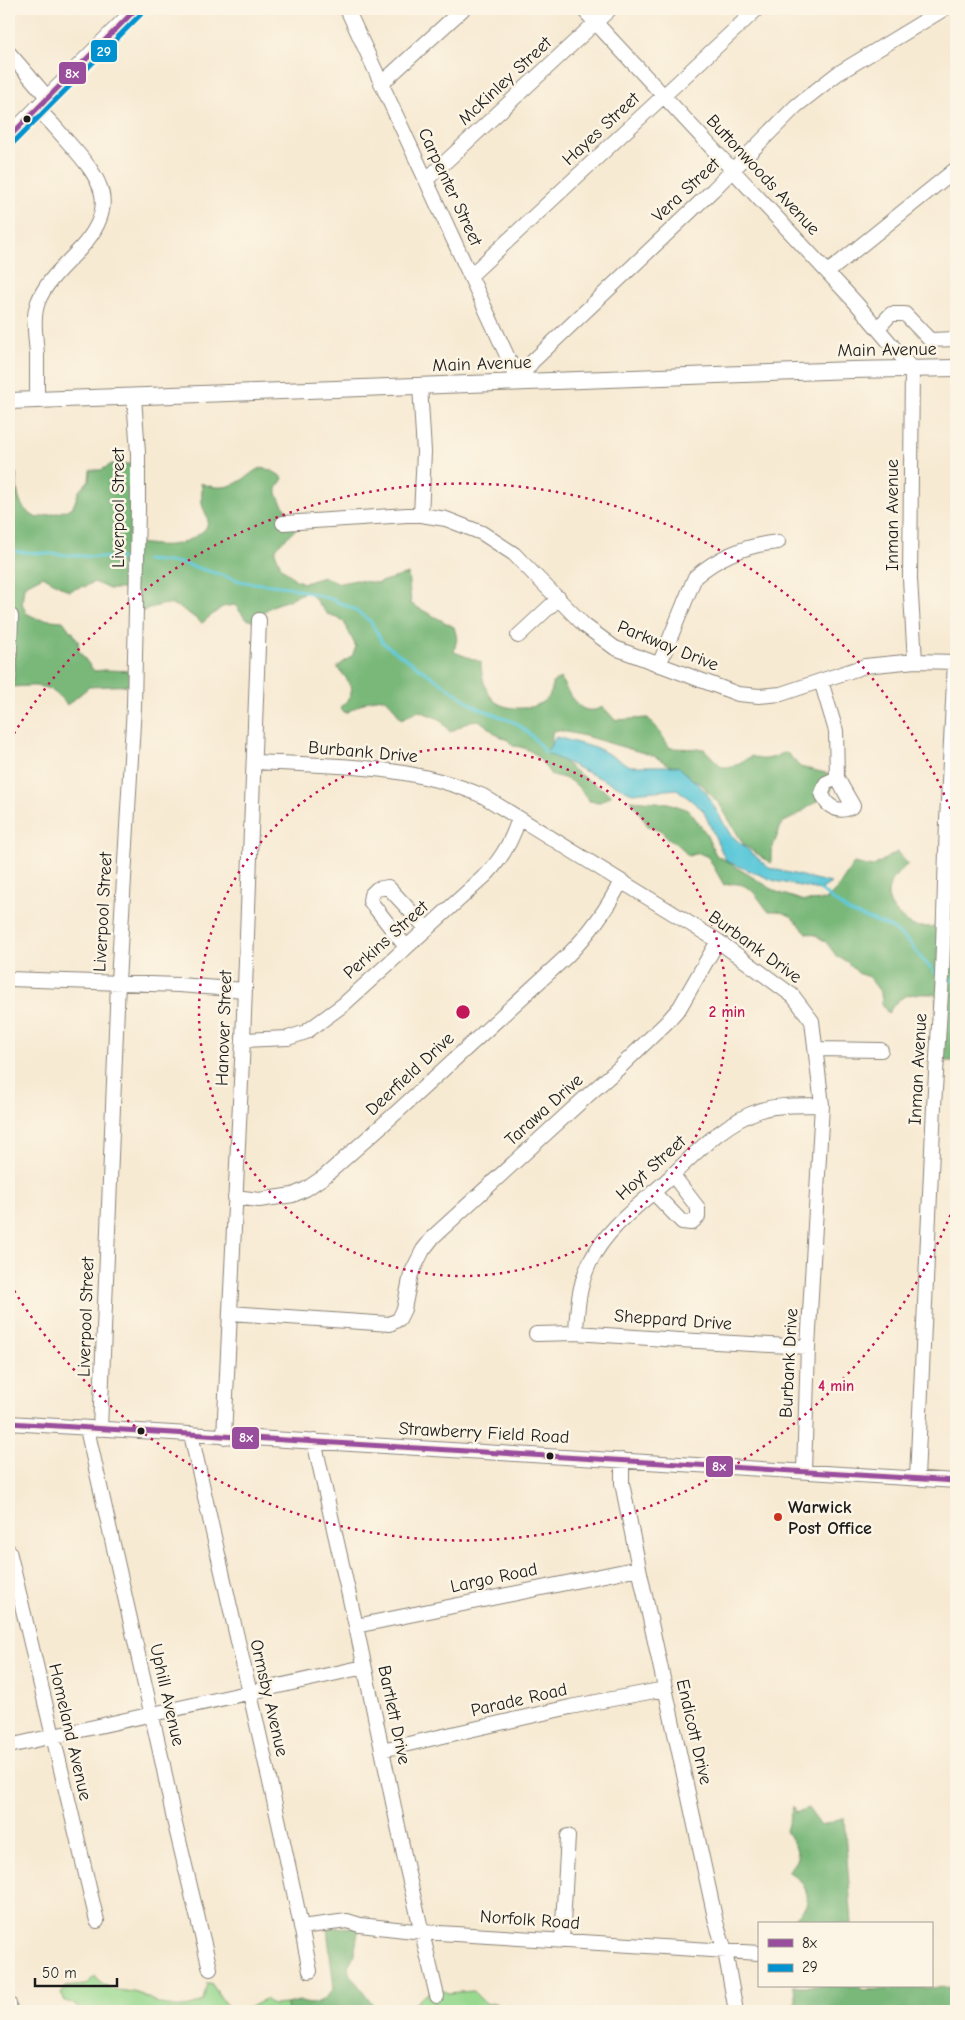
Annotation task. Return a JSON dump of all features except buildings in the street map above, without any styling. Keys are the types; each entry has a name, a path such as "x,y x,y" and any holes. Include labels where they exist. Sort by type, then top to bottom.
{"main road":[{"path":"9,137 136,9"},
{"name":"Main Avenue","path":"9,401 956,368"}],"street":[{"name":"Carpenter Street","path":"347,9 471,275 518,382"},
{"path":"382,83 462,9"},
{"name":"Buttonwoods Avenue","path":"583,9 828,272 912,369"},
{"name":"McKinley Street","path":"426,180 610,9"},
{"name":"Hayes Street","path":"471,275 757,9"},
{"name":"Vera Street","path":"518,382 532,362 734,170 796,106 824,83 944,9"},
{"path":"9,53 102,188 103,202 99,220 89,238 51,279 44,288 38,303 35,324 37,400"},
{"path":"828,272 954,175"},
{"path":"878,328 891,314 904,314 930,340 956,339"},
{"name":"Inman Avenue","path":"912,369 910,579 915,661"},
{"path":"420,386 424,452 421,515"},
{"name":"Liverpool Street","path":"94,1429 134,688 138,453 134,397"},
{"name":"Parkway Drive","path":"283,523 421,515 452,520 482,533 514,554 584,625 615,648 738,694 759,696 781,694 865,666 915,661 956,662"},
{"path":"659,665 695,577 706,567 740,550 778,542"},
{"path":"518,636 559,598"},
{"path":"9,679 11,616"},
{"name":"Hanover Street","path":"224,1437 255,762 259,620"},
{"name":"Inman Avenue","path":"917,1478 956,662"},
{"path":"820,681 836,731 836,778"},
{"name":"Burbank Drive","path":"255,762 386,770 442,780 474,792 520,818 718,941 793,996 812,1021 822,1105 808,1347 804,1471"},
{"name":"Perkins Street","path":"243,1040 292,1038 306,1032 343,1005 474,888 496,864 520,818"},
{"name":"Deerfield Drive","path":"235,1197 259,1200 293,1196 325,1176 566,957 590,932 602,915 620,881"},
{"path":"406,947 370,901 371,895 377,888 388,888 427,929"},
{"name":"Tarawa Drive","path":"230,1313 390,1324 399,1319 404,1309 411,1274 434,1236 666,1023 680,1007 718,941"},
{"path":"9,979 118,982 245,990"},
{"path":"816,1049 881,1050"},
{"name":"Hoyt Street","path":"576,1333 580,1290 590,1262 608,1234 635,1207 716,1135 744,1117 767,1109 822,1105"},
{"path":"653,1192 682,1222 690,1224 695,1220 698,1217 698,1208 688,1192 672,1174"},
{"name":"Sheppard Drive","path":"536,1334 576,1333 808,1347"},
{"name":"Strawberry Field Road","path":"9,1423 956,1481"},
{"name":"Uphill Avenue","path":"94,1429 174,1820 210,1969"},
{"name":"Ormsby Avenue","path":"191,1434 221,1577 249,1694 310,1972"},
{"name":"Bartlett Drive","path":"314,1441 356,1626 407,1869 437,1996"},
{"name":"Endicott Drive","path":"622,1460 622,1483 639,1568 716,1922 725,1951 736,2011"},
{"name":"Homeland Avenue","path":"9,1551 96,1921"},
{"name":"Largo Road","path":"356,1626 639,1568"},
{"path":"9,1746 364,1667"},
{"name":"Parade Road","path":"382,1750 570,1707 665,1688"},
{"path":"562,1941 568,1836"},
{"name":"Norfolk Road","path":"301,1927 347,1921 360,1925 423,1932 758,1953"},
{"path":"9,2004 10,2011"}],"green space":[{"path":"112,464 134,464 139,543 169,545 182,543 196,536 203,531 208,522 202,505 201,483 213,487 229,486 258,469 268,469 283,478 277,493 288,512 299,523 277,547 275,552 281,567 296,580 304,583 324,577 340,583 356,580 377,583 408,574 411,604 454,627 457,638 454,652 481,662 487,691 499,704 506,707 524,708 541,703 551,691 552,683 560,678 572,698 582,708 595,710 603,707 615,720 648,718 670,748 704,749 722,767 732,767 752,756 765,759 786,752 800,767 834,775 831,791 796,816 782,823 771,852 771,863 744,845 720,805 702,785 654,756 585,736 557,730 552,732 553,748 564,762 612,795 600,802 589,801 574,783 565,778 551,775 536,755 526,749 513,746 508,740 496,734 479,720 470,721 450,732 440,719 419,711 401,719 389,702 379,698 367,701 345,713 340,707 350,696 351,687 337,667 352,656 356,647 344,622 337,617 327,614 309,592 271,607 265,612 258,624 245,618 235,605 222,607 202,623 184,610 164,604 136,614 135,589 109,589 94,582 69,591 43,576 24,586 22,603 26,613 38,619 63,621 72,631 78,641 79,651 94,671 134,671 133,685 89,687 67,705 48,688 35,686 9,687 9,472 16,473 19,500 22,505 30,514 37,518 73,507 79,491 89,480 90,470 101,470"},
{"path":"631,800 668,803 689,810 705,832 716,855 777,892 804,901 826,900 837,889 854,863 872,867 897,852 908,864 895,876 888,889 890,903 895,911 908,923 917,927 942,926 946,915 955,915 956,918 956,1061 939,1061 936,994 908,995 898,1001 888,1014 882,1003 881,993 869,977 858,973 846,961 837,957 826,942 815,935 807,933 791,916 778,911 768,911 750,889 739,884 724,885 708,857 699,853 688,856 681,847 668,839 661,830 648,826"},
{"path":"793,1806 795,1813 808,1808 821,1826 844,1818 852,1922 790,1922 805,1907 807,1896 804,1886 800,1881 787,1871 796,1860 797,1851 786,1831"},
{"path":"359,1927 354,1955 348,1966 349,1973 378,2011 288,2011 287,2004 299,2001 310,2004 319,2002 334,1988 327,1928"},
{"path":"95,1976 109,1988 137,1993 158,2003 175,2007 192,2006 203,2001 207,1983 211,1983 228,2008 233,2011 81,2011 72,2003 65,2001 61,1994 66,1987 85,1985"},
{"path":"432,1986 448,1993 473,1991 486,2004 495,2003 502,2007 510,2005 512,2011 419,2011 414,2003 430,1992"},
{"path":"956,1987 956,2011 786,2011 796,2001 794,1988 861,1988 863,1990"},
{"path":"265,1999 273,2005 287,2004 288,2011 243,2011"}],"water":[{"path":"556,737 599,749 630,766 678,766 706,792 730,834 769,868 831,883 820,890 775,881 726,861 703,810 677,789 632,793 546,753"}],"waterway":[{"path":"9,551 128,559"},
{"path":"146,560 182,563 244,582 289,587 331,599 352,608 370,621 383,643 476,707 516,723 532,736 546,753"},
{"path":"820,890 849,912 890,927 908,941 937,974"},
{"path":"945,977 956,981"}],"transit line":[{"name":"8x","path":"9,137 136,9"},
{"name":"29","path":"14,142 141,14"},
{"name":"8x","path":"9,1423 956,1481"}],"place":[{"name":"Warwick Post Office","path":"778,1517"}]}
